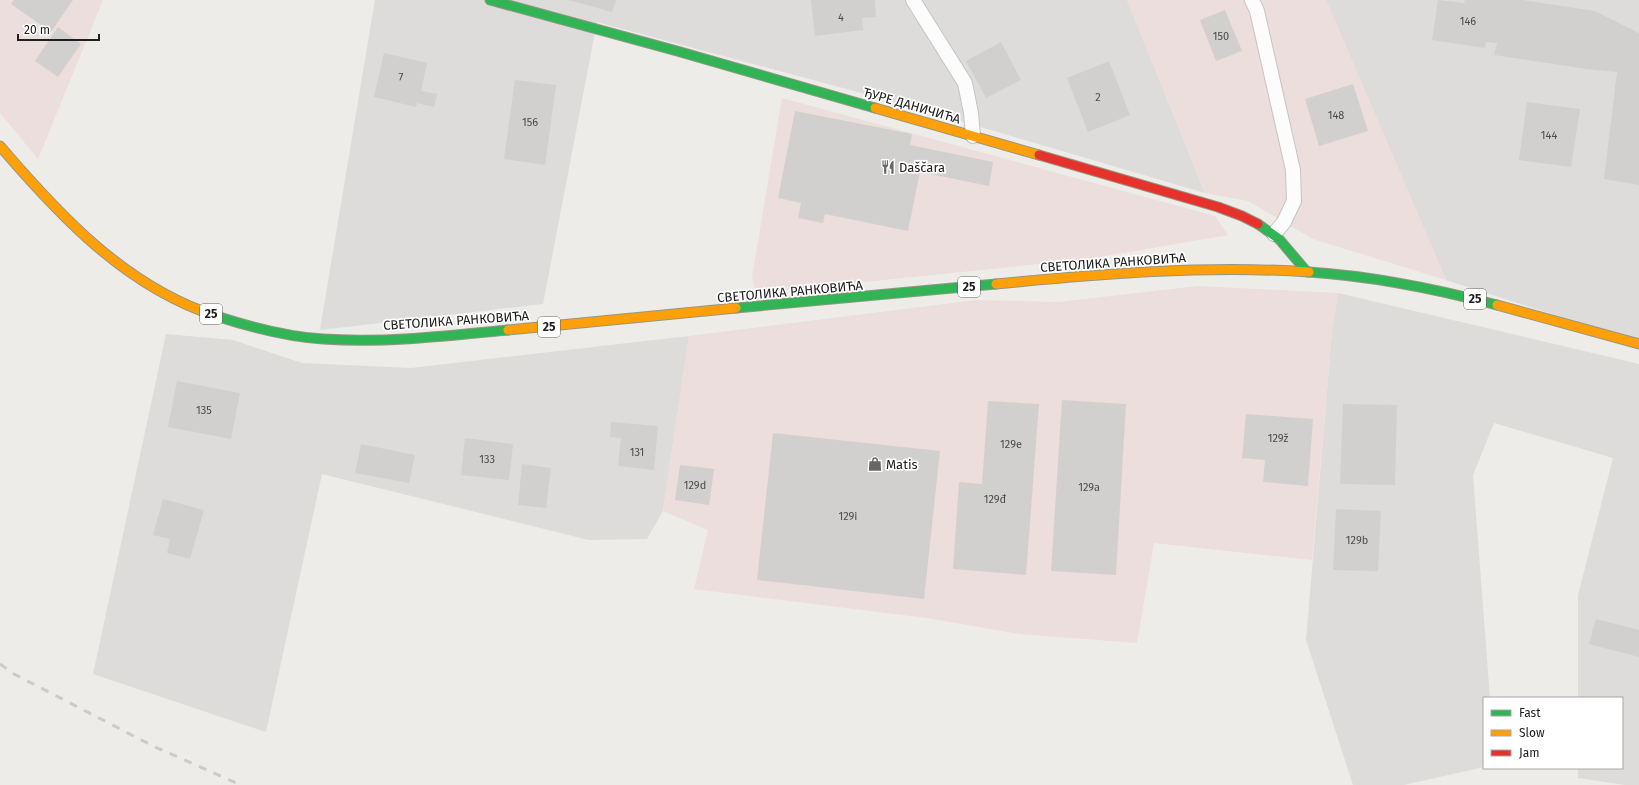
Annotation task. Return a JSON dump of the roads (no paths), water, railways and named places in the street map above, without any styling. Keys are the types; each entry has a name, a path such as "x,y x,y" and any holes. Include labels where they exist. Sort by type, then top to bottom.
{"main road":[{"name":"ЂУРЕ ДАНИЧИЋА","path":"490,0 670,49 1226,210 1254,221 1274,234 1290,250 1307,272"},
{"name":"СВЕТОЛИКА РАНКОВИЋА","path":"0,146 46,199 77,230 112,259 147,284 183,304 236,323 280,333 321,338 396,338 455,335 1037,280 1199,269 1263,269 1337,274 1426,288 1474,299 1639,344"}],"lane":[{"path":"913,0 965,83 971,113 973,136"},
{"path":"1252,0 1257,11 1293,170 1294,201 1284,222 1274,234"}],"railway":[{"path":"0,664 14,674 155,747 241,785"}],"place":[{"name":"Daščara","path":"888,167"},
{"name":"Matis","path":"875,464"}]}
